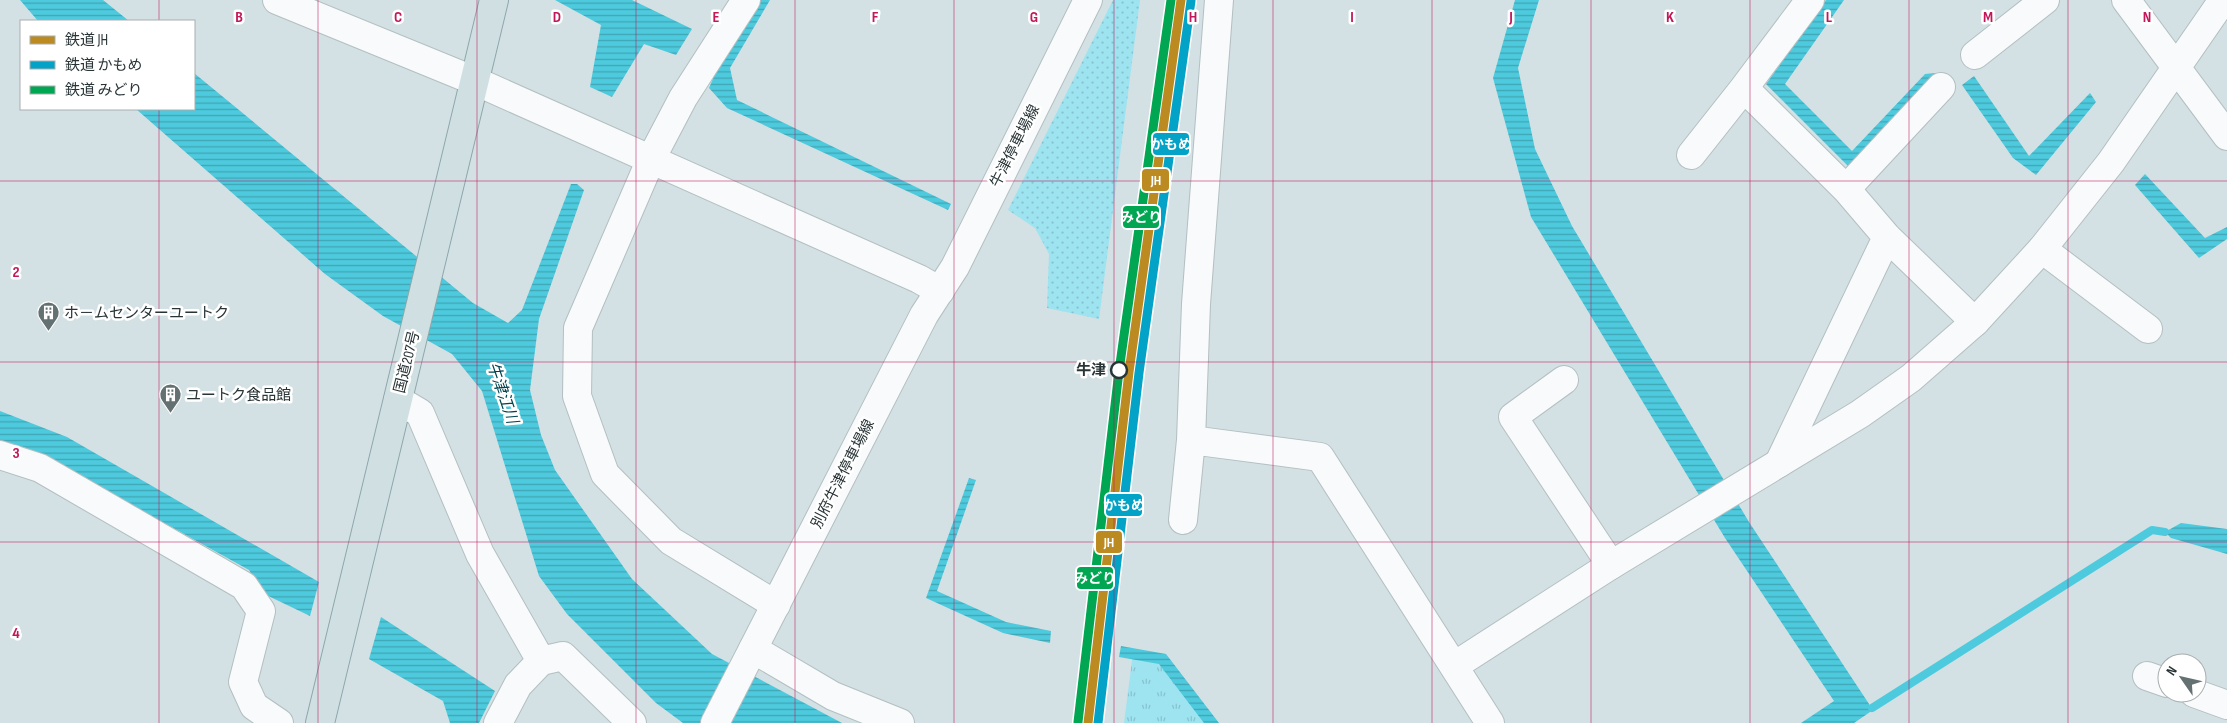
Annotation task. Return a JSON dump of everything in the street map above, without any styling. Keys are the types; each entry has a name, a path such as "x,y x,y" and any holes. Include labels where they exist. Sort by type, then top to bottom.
{"highway":[{"name":"国道207号","path":"320,723 494,0"}],"street":[{"path":"277,0 475,81 919,279 940,291"},
{"path":"746,0 683,98 651,159 578,328 577,396 605,474 671,541 776,605"},
{"name":"牛津停車場線","path":"940,291 955,267 1088,0"},
{"path":"1183,520 1191,440 1196,304 1218,0"},
{"path":"1691,155 1810,0"},
{"path":"1975,55 2045,0"},
{"path":"2126,0 2178,66 2227,136"},
{"path":"1454,666 1611,565 1860,414 1911,378 1975,322 2042,249 2111,162 2223,0"},
{"path":"1846,189 1941,87"},
{"path":"1744,88 1846,189 1887,236 1975,322"},
{"path":"1779,462 1887,236"},
{"path":"2042,249 2148,329"},
{"name":"別府牛津停車場線","path":"715,723 924,315 940,291"},
{"path":"1564,380 1513,417 1611,565"},
{"path":"400,390 420,413 480,554 541,661"},
{"path":"1191,440 1320,457 1490,723"},
{"path":"0,455 40,468 244,586 261,611 243,682 254,706 279,723"},
{"path":"751,654 833,696 900,723"},
{"path":"498,723 518,685 541,661 563,656 632,723"},
{"path":"2207,698 2227,705"}],"green space":[{"path":"1113,0 1140,0 1099,319 1047,308 1049,254 1035,228 1008,210"},
{"path":"1133,653 1162,658 1210,723 1124,723"}],"water":[{"path":"20,0 103,0 128,20 37,20"},
{"path":"555,0 632,0 692,29 676,55 644,44 612,97 590,87 601,25"},
{"path":"758,0 770,0 730,68 737,100 951,204 948,210 727,108 709,88 718,67"},
{"path":"1515,0 1539,0 1518,68 1535,149 1572,226 1749,522 1873,710 1854,723 1801,723 1834,701 1725,538 1531,217 1493,78"},
{"path":"1826,0 1844,0 1785,84 1852,151 1925,74 1935,73 1936,85 1850,168 1766,84"},
{"name":"牛津江川","path":"195,74 473,303 508,323 522,310 571,184 577,184 584,190 539,319 530,390 541,435 555,470 632,579 712,654 842,723 683,723 656,703 567,614 539,576 482,391 452,354 383,316 325,274 137,110 195,110"},
{"path":"1974,76 2029,156 2090,93 2096,102 2036,175 2013,158 1962,85"},
{"path":"2145,174 2205,238 2227,227 2227,239 2199,258 2135,185"},
{"path":"0,411 67,437 319,582 310,616 262,593 249,570 32,450 0,440"},
{"path":"969,478 976,480 937,591 1006,622 1051,631 1050,643 1003,633 926,598"},
{"path":"2181,523 2227,529 2227,554 2171,538 2165,532"},
{"path":"381,617 495,691 479,723 450,723 443,701 369,659"},
{"path":"1121,646 1166,654 1219,723 1204,723 1159,664 1119,657"}],"waterway":[{"path":"1872,708 2152,530 2165,532"}],"rail line":[{"name":"みどり","path":"1078,722 1119,371 1171,0"},
{"name":"JH","path":"1088,723 1129,372 1181,0"},
{"name":"かもめ","path":"1098,723 1139,373 1191,1"}],"place":[{"name":"ホ－ムセンターユートク","path":"48,332"},
{"name":"牛津","path":"1119,370"},
{"name":"ユートク食品館","path":"170,414"}]}
